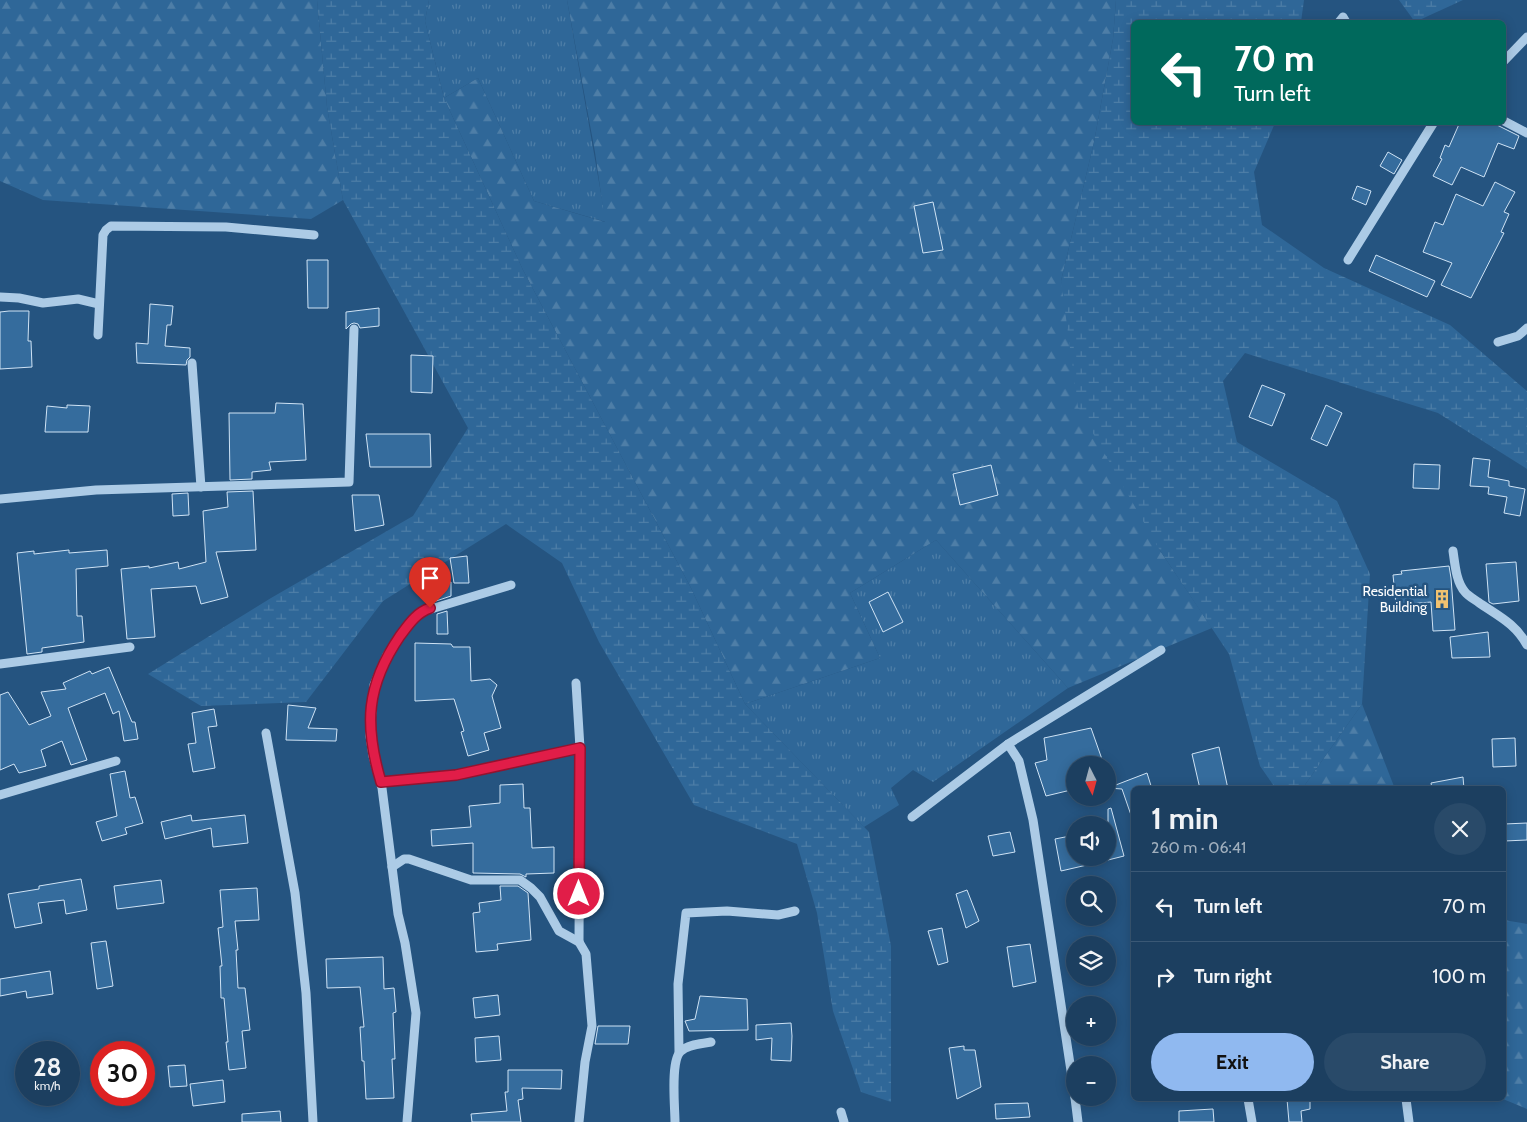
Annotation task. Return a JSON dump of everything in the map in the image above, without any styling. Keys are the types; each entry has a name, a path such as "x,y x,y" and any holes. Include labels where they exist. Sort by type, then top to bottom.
{"street":[{"path":"1506,59 1527,37"},
{"path":"1506,122 1527,134"},
{"path":"1348,260 1432,125"},
{"path":"98,335 103,235 111,226 226,227 314,236"},
{"path":"0,297 19,298 43,304 78,299 99,304"},
{"path":"0,499 96,490 349,482 354,328"},
{"path":"1498,342 1518,336 1527,328"},
{"path":"192,363 201,486"},
{"path":"1453,551 1458,578 1465,592 1511,624 1527,645"},
{"path":"407,1122 416,1014 405,943 398,920 381,782 373,756 370,736 374,685 387,655 412,620 421,612 511,585"},
{"path":"0,664 130,647"},
{"path":"912,817 1008,744 1161,650"},
{"path":"576,683 580,748 579,942 586,954 592,1026 585,1062 579,1122"},
{"path":"266,733 295,893 306,993 313,1122"},
{"path":"1008,744 1019,761 1033,820 1069,1056"},
{"path":"381,782 456,775 580,748"},
{"path":"0,795 116,761"},
{"path":"392,867 404,859 409,859 471,880 520,880 532,888 540,898 559,931 579,942"},
{"path":"675,1122 675,1073 679,1052 678,984 686,914 727,911 778,915 795,911"},
{"path":"679,1052 687,1047 711,1042"},
{"path":"1248,1101 1252,1122"},
{"path":"1406,1101 1409,1122"},
{"path":"1076,1106 1078,1122"},
{"path":"842,1112 844,1122"}],"green space":[{"path":"0,0 317,0 327,107 343,200 311,219 43,200 0,181"},
{"path":"317,0 429,0 425,21 444,98 523,270 691,588 745,704 869,832 891,946 891,1102 861,1092 833,1011 817,913 797,844 694,805 599,642 562,563 506,524 383,601 306,702 201,706 148,674 271,598 413,516 468,428 343,200 327,107"},
{"path":"429,0 567,0 606,222 534,201 478,78 444,98 425,21"},
{"path":"567,0 1116,0 1113,39 1094,142 1061,281 1159,549 1212,628 1068,688 936,540 850,593 880,658 745,704 691,588 523,270 444,98 478,78 534,201 605,222 595,152"},
{"path":"1116,0 1304,0 1301,20 1131,20 1131,125 1274,125 1254,172 1262,225 1324,268 1450,325 1527,391 1527,469 1438,413 1245,353 1223,381 1237,442 1337,501 1370,574 1362,704 1304,786 1274,786 1260,766 1229,654 1159,549 1078,407 1061,281 1094,142 1113,39"},
{"path":"1399,0 1463,0 1419,20 1414,20"},
{"path":"936,540 1068,688 933,782 913,770 891,788 899,805 864,827 745,704 880,658 850,593"},
{"path":"1362,704 1394,786 1304,786"},
{"path":"1506,920 1527,924 1527,1109 1506,1100"}],"building":[{"path":"1459,125 1497,125 1519,136 1514,149 1498,143 1484,177 1461,167 1452,185 1433,176 1442,159 1440,158 1445,145 1449,147"},
{"path":"1388,152 1402,160 1394,174 1380,166"},
{"path":"1495,182 1515,192 1504,212 1509,214 1501,232 1504,233 1471,298 1441,285 1452,263 1423,252 1435,222 1443,225 1456,194 1483,206"},
{"path":"1357,186 1371,191 1366,205 1352,199"},
{"path":"933,202 943,250 923,253 914,206"},
{"path":"1376,255 1435,281 1427,297 1369,271"},
{"path":"307,260 328,260 328,308 308,308"},
{"path":"150,304 173,306 171,325 167,325 165,346 190,348 190,357 186,365 137,363 136,343 148,344"},
{"path":"379,308 379,326 360,328 358,324 354,323 346,329 346,312"},
{"path":"29,311 28,341 31,341 32,367 0,369 0,312"},
{"path":"411,355 433,356 432,393 411,392"},
{"path":"1262,385 1285,394 1272,426 1249,417"},
{"path":"276,403 303,404 306,460 269,462 271,470 252,472 252,479 230,480 229,413 275,413"},
{"path":"67,405 90,406 88,432 45,432 47,406 67,408"},
{"path":"1326,405 1342,413 1327,446 1311,439"},
{"path":"366,434 430,434 431,467 370,467"},
{"path":"1473,458 1490,460 1488,477 1509,481 1509,486 1525,489 1520,516 1504,513 1507,497 1488,494 1489,487 1470,486"},
{"path":"1414,464 1440,465 1439,489 1413,488"},
{"path":"991,465 998,495 960,505 953,474"},
{"path":"253,491 256,550 216,552 228,597 201,604 196,586 151,589 155,637 127,639 121,569 149,566 149,568 178,562 179,569 206,562 203,511 228,507 227,492"},
{"path":"188,493 189,515 173,516 172,494"},
{"path":"352,495 379,495 384,525 355,531"},
{"path":"69,550 69,553 107,550 108,566 76,569 77,616 82,616 84,642 42,648 42,652 27,654 17,553 34,551 34,554"},
{"path":"467,556 469,583 454,583 450,558"},
{"path":"1516,562 1519,601 1493,604 1489,602 1486,564"},
{"path":"1449,566 1455,630 1433,631 1431,602 1396,605 1393,575 1402,574 1401,571"},
{"path":"451,582 451,596 436,601 434,583"},
{"path":"888,592 903,622 883,632 869,602"},
{"path":"447,611 448,634 437,634 437,614"},
{"path":"1488,632 1490,657 1452,658 1450,637"},
{"path":"415,643 451,644 453,647 470,647 471,681 490,679 497,685 492,696 501,728 484,733 489,750 468,756 461,732 464,731 454,699 415,701"},
{"path":"109,667 132,722 135,722 138,739 124,741 119,711 113,714 105,693 68,708 87,760 71,765 62,741 41,750 46,766 19,773 14,764 0,770 0,695 8,692 29,725 51,716 41,692 66,689 63,683 90,671 92,674"},
{"path":"288,705 316,708 308,728 337,729 336,741 286,740"},
{"path":"214,709 217,726 208,727 215,768 193,772 188,744 196,743 192,713"},
{"path":"1091,728 1101,756 1066,756 1066,791 1046,796 1035,763 1047,760 1044,738"},
{"path":"1515,738 1516,766 1493,767 1492,739"},
{"path":"1219,747 1227,786 1199,786 1192,754"},
{"path":"125,771 130,798 135,797 143,823 125,828 127,834 102,841 96,822 117,816 110,774"},
{"path":"1147,773 1151,786 1131,786 1131,815 1122,789 1116,789 1116,785"},
{"path":"1463,777 1464,786 1432,786 1431,783"},
{"path":"523,784 524,808 530,808 532,848 554,847 554,873 526,874 526,877 520,874 473,873 473,843 432,846 431,830 471,827 469,806 500,803 500,785"},
{"path":"1111,808 1113,816 1108,816 1108,809"},
{"path":"191,815 192,821 245,815 248,843 213,847 211,828 165,839 161,822"},
{"path":"1527,823 1527,840 1506,841 1506,824"},
{"path":"1116,826 1124,856 1116,858"},
{"path":"1010,832 1015,852 993,856 988,836"},
{"path":"1066,837 1066,866 1083,866 1061,871 1055,839"},
{"path":"81,879 87,910 66,914 64,900 38,903 42,923 15,928 8,894 39,889 39,886"},
{"path":"161,880 164,903 117,909 114,886"},
{"path":"500,886 518,886 528,893 531,940 497,944 498,950 476,952 473,913 480,912 479,903 501,900"},
{"path":"257,888 259,920 235,921 238,950 236,950 238,988 245,988 250,1030 242,1031 246,1068 229,1070 224,998 221,998 220,966 222,966 218,928 223,927 220,890"},
{"path":"967,890 979,921 966,928 956,894"},
{"path":"942,928 948,962 938,965 928,931"},
{"path":"106,941 113,986 97,989 91,943"},
{"path":"1030,944 1036,982 1013,987 1007,947"},
{"path":"383,957 384,989 394,988 396,1012 393,1013 395,1059 392,1059 394,1098 366,1099 360,1027 364,1027 360,987 327,988 326,959"},
{"path":"50,971 53,994 27,998 26,991 0,996 0,979"},
{"path":"498,995 500,1015 475,1018 473,998"},
{"path":"700,996 747,999 748,1030 689,1031 685,1021 695,1019"},
{"path":"791,1023 791,1061 771,1060 772,1038 756,1040 756,1025"},
{"path":"598,1026 630,1026 628,1044 595,1044"},
{"path":"499,1036 501,1060 476,1062 475,1038"},
{"path":"964,1046 964,1050 975,1050 981,1087 957,1099 949,1048"},
{"path":"185,1065 187,1086 170,1087 168,1066"},
{"path":"508,1070 562,1070 561,1089 522,1088 523,1099 518,1100 521,1122 472,1122 471,1114 507,1111 505,1092 508,1092"},
{"path":"223,1080 225,1102 193,1106 190,1084"},
{"path":"1287,1101 1310,1101 1310,1109 1301,1111 1302,1122 1289,1122"},
{"path":"1028,1103 1030,1117 996,1119 995,1104"},
{"path":"1213,1109 1214,1122 1179,1122 1179,1111"},
{"path":"280,1111 281,1122 242,1122 242,1114"}],"place":[{"name":"Residential Building","path":"1442,599"}],"route":[{"path":"430,608 421,612 412,620 387,655 374,685 370,736 373,756 381,782 456,775 580,748 579,894"}]}
